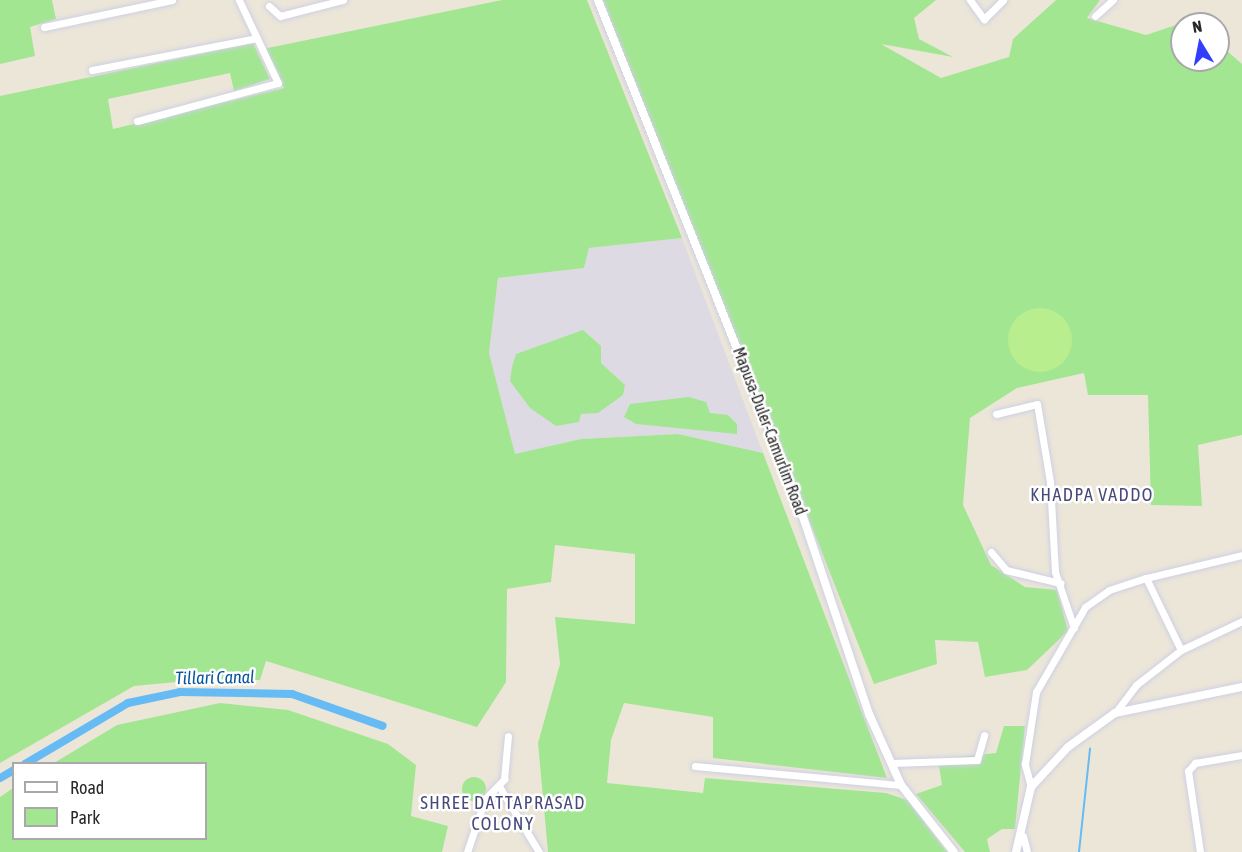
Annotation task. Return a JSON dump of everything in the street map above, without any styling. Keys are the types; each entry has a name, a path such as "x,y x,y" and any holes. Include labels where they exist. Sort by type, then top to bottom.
{"street":[{"path":"44,27 172,0"},
{"path":"137,121 278,84 239,0"},
{"path":"269,6 280,16 343,0"},
{"name":"Mapusa-Duler-Camurlim Road","path":"598,0 797,499 869,714 902,784 954,852"},
{"path":"970,0 984,19 1004,0"},
{"path":"1095,16 1113,0"},
{"path":"92,70 257,38"},
{"path":"996,414 1037,404 1060,583 1074,627"},
{"path":"991,552 1006,570 1060,583"},
{"path":"1016,852 1023,836 1031,786 1025,765 1036,692 1085,607 1109,590 1146,578 1242,555"},
{"path":"1146,578 1181,650"},
{"path":"1031,786 1068,747 1115,713 1136,685 1181,650 1242,621"},
{"path":"1115,713 1242,687"},
{"path":"892,763 977,760 984,735"},
{"path":"467,852 485,799 499,786 508,736"},
{"path":"1200,852 1188,771 1196,763 1242,755"},
{"path":"695,766 902,784"},
{"path":"499,786 539,852"},
{"path":"1023,836 1028,852"}],"shaded area":[{"path":"682,238 763,453 678,434 581,439 515,455 489,353 498,278 584,268 589,248"}],"green space":[{"path":"0,0 52,0 56,19 30,27 35,56 0,64"},
{"path":"502,0 587,0 682,238 589,248 584,268 498,278 489,353 515,454 581,439 678,434 763,453 887,778 713,758 713,717 624,703 611,740 607,783 703,793 705,778 886,793 907,800 947,852 548,852 538,743 560,664 555,617 635,624 635,554 555,545 551,582 507,589 506,682 477,727 266,661 260,680 208,679 134,686 0,763 0,96 253,43 270,79 234,91 230,73 108,99 113,129 284,88 263,49"},
{"path":"603,0 936,0 914,18 919,39 953,57 881,44 941,78 1009,57 1013,39 1056,0 1100,0 1087,18 1146,35 1170,27 1170,72 1230,72 1230,54 1242,64 1242,435 1198,445 1202,506 1151,505 1148,395 1088,395 1084,373 1017,388 970,418 963,505 991,565 1025,587 1057,590 1068,631 1027,670 985,677 978,642 935,640 937,664 874,684"},
{"path":"1040,308 1063,317 1072,340 1063,363 1040,372 1017,363 1008,340 1017,317"},
{"path":"583,330 601,346 601,363 625,385 623,395 598,413 581,414 579,422 556,426 530,408 510,381 512,367 516,354"},
{"path":"689,397 706,402 710,413 728,415 737,424 737,434 636,424 624,417 630,404"},
{"path":"220,703 288,710 388,744 416,765 411,816 448,826 442,852 0,852 0,797 12,789 12,840 207,840 207,762 56,762 117,725"},
{"path":"1004,726 1025,726 1015,829 1002,829 987,839 990,852 965,852 916,794 942,785 938,759 996,753"},
{"path":"474,777 482,781 486,789 482,797 474,801 466,797 462,789 466,781"}],"waterway":[{"name":"Tillari Canal","path":"28,762 128,703 180,692 292,694 383,726"},
{"path":"1079,852 1090,749"},
{"name":"Tillari Canal","path":"0,778 12,771"}],"district":[{"name":"KHADPA VADDO","path":"1092,495"},
{"name":"SHREE DATTAPRASAD COLONY","path":"503,814"}]}
